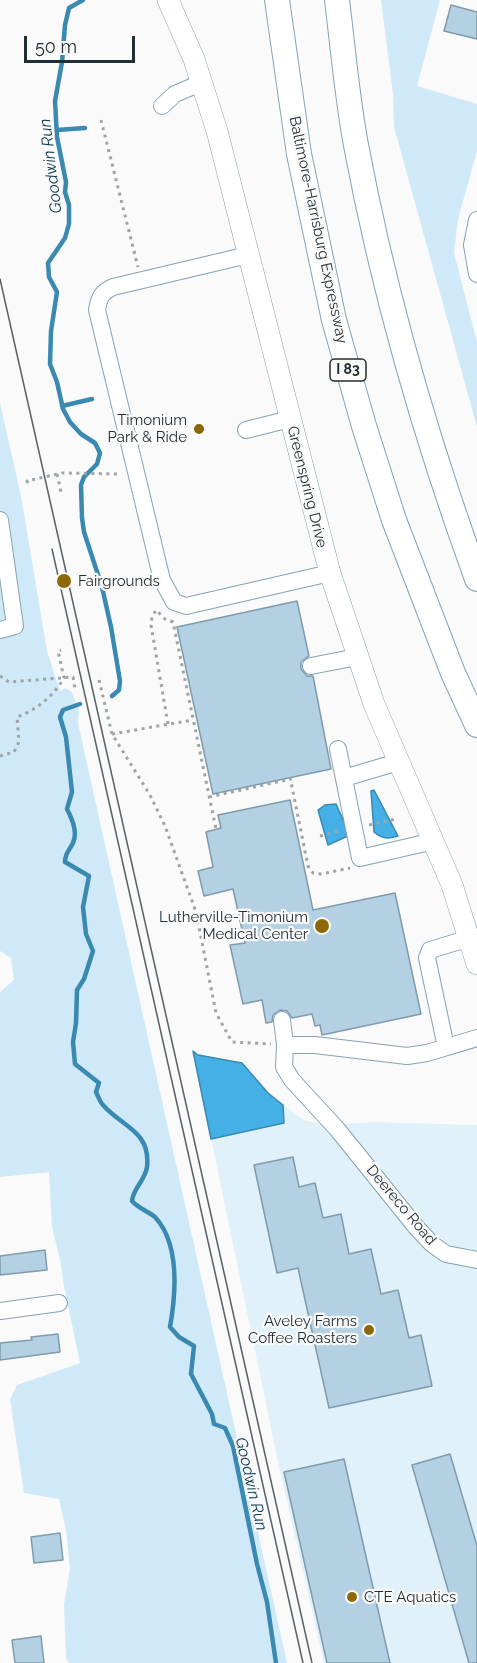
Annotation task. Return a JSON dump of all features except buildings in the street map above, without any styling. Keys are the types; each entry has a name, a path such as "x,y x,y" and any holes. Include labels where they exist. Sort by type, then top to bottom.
{"highway":[{"name":"Baltimore-Harrisburg Expressway","path":"277,0 299,154 334,320 394,520 449,663 477,725"},
{"path":"337,0 356,143 390,305 418,404 477,579"}],"main road":[{"name":"Greenspring Drive","path":"168,0 203,82 330,573 357,657 398,762 434,841 470,938 477,964"}],"street":[{"path":"162,106 175,94 203,82"},
{"path":"477,220 472,245 477,274"},
{"path":"248,255 112,287 103,291 99,300 98,310 162,580 174,602 186,606 330,573"},
{"path":"246,430 290,419"},
{"path":"0,520 15,626 0,630"},
{"path":"311,666 357,657"},
{"path":"334,750 347,747 349,777 362,862 434,841"},
{"path":"349,777 398,762"},
{"path":"446,1047 428,958 429,953 430,950 470,938"},
{"name":"Deereco Road","path":"282,1020 285,1045 284,1067 292,1080 337,1129 432,1244 446,1254 477,1260"},
{"path":"285,1045 315,1045 407,1056 427,1053 477,1038"},
{"path":"0,1311 59,1303"}],"path":[{"path":"101,120 138,269"},
{"path":"28,483 27,481 60,474 126,474"},
{"path":"60,474 62,496"},
{"path":"57,586 72,582"},
{"path":"168,724 151,625 156,610 165,619 173,622 216,830"},
{"path":"0,756 14,752 19,742 17,717 25,715 56,693 64,678 58,651 61,650"},
{"path":"0,676 9,682 73,677 75,689"},
{"path":"99,680 112,734 150,795 165,826 196,912 216,1013 232,1042 285,1045"},
{"path":"112,734 193,720"},
{"path":"209,797 291,778 308,866 313,873 321,874 362,862"},
{"path":"367,825 396,819"},
{"path":"320,836 340,831"}],"shaded area":[{"path":"381,0 440,0 417,86 477,104 477,151 458,219 454,253 477,342 477,427 394,127 393,94"},
{"path":"0,403 21,496 47,651 60,691 65,688 71,691 79,710 78,723 287,1663 69,1663 66,1658 64,1604 70,1569 66,1530 59,1499 24,1493 10,1399 17,1385 80,1363 52,1227 49,1172 0,1177 0,992 14,980 11,958 0,951"},
{"path":"193,1051 198,1055 242,1063 268,1093 304,1120 327,1125 373,1122 477,1125 477,1663 324,1663 278,1462"}],"water":[{"path":"374,790 398,836 385,838 374,832 371,791"},
{"path":"336,804 350,835 328,845 318,810 325,805"},
{"path":"193,1051 198,1055 242,1063 268,1093 283,1105 284,1123 211,1139"}],"waterway":[{"name":"Goodwin Run","path":"83,0 69,8 55,101 57,137 69,205 69,224 65,238 48,263 49,277 57,292 51,331 50,364 63,409 70,422 81,434 95,443 100,453 97,464 84,477 81,485 82,518 111,627 120,681 119,690 112,696"},
{"path":"57,130 85,128"},
{"path":"62,406 92,399"},
{"name":"Goodwin Run","path":"80,704 63,710 60,717 66,737 72,792 67,809 75,830 73,843 66,854 65,862 89,876 83,907 86,934 93,951 84,979 77,990 73,1042 75,1064 99,1083 96,1092 102,1104 134,1131 144,1145 147,1167 134,1192 132,1201 155,1217 169,1241 174,1269 174,1299 170,1327 179,1337 194,1346 191,1374 212,1414 214,1424 225,1428 233,1446 267,1602 276,1663"}],"tram line":[{"path":"0,279 312,1663"},
{"path":"52,549 303,1663"}],"place":[{"name":"Timonium Park & Ride","path":"199,429"},
{"name":"Fairgrounds","path":"64,581"},
{"name":"Lutherville-Timonium Medical Center","path":"322,926"},
{"name":"Aveley Farms Coffee Roasters","path":"369,1330"},
{"name":"CTE Aquatics","path":"352,1597"}]}
